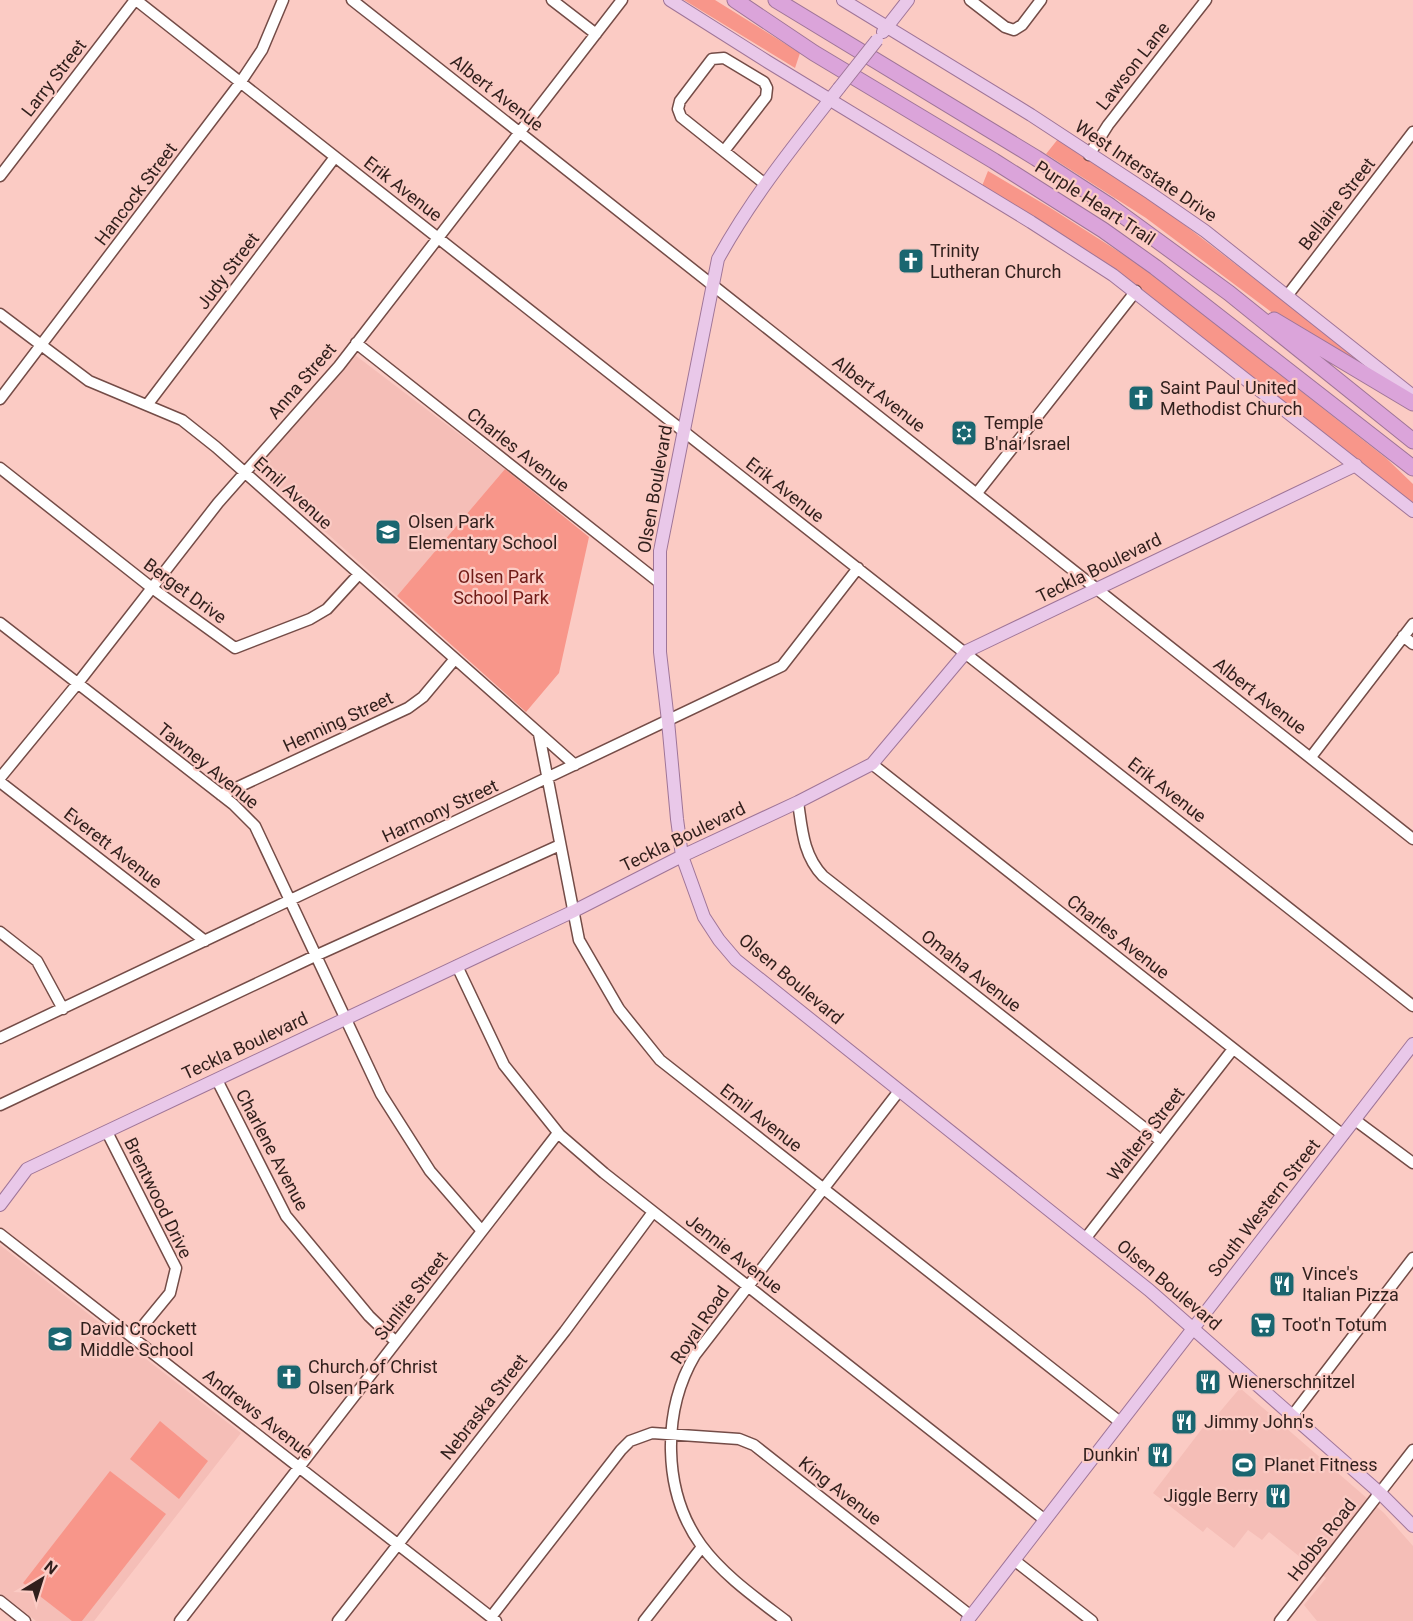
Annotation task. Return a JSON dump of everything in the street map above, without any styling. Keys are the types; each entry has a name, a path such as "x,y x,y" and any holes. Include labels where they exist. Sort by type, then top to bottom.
{"highway":[{"name":"Purple Heart Trail","path":"735,0 814,53 994,161 1103,230 1155,267 1413,468"},
{"name":"Purple Heart Trail","path":"776,0 1110,206 1229,292 1413,441"},
{"path":"1229,292 1413,403"},
{"path":"1351,418 1413,478"}],"main road":[{"path":"670,0 1023,217 1113,275 1413,511"},
{"name":"West Interstate Drive","path":"843,0 1030,115 1205,231 1413,396"},
{"name":"Olsen Boulevard","path":"908,0 765,183 738,222 718,259 660,551 660,652 669,721 676,819 682,856 704,917 736,960 1149,1290 1380,1493 1413,1526"},
{"name":"Teckla Boulevard","path":"0,1205 27,1169 573,911 872,764 965,652 1356,465"},
{"name":"South Western Street","path":"969,1618 1413,1044"}],"street":[{"name":"Erik Avenue","path":"135,0 1413,1006"},
{"name":"Larry Street","path":"0,176 135,0"},
{"name":"Hancock Street","path":"0,399 240,83 262,50 283,0"},
{"name":"Albert Avenue","path":"351,0 1413,839"},
{"path":"552,0 596,34"},
{"name":"Anna Street","path":"0,780 78,684 218,503 339,366 622,0"},
{"path":"970,0 1005,27 1014,30 1022,25 1041,0"},
{"name":"Lawson Lane","path":"1089,154 1108,125 1206,0"},
{"path":"724,151 766,97 767,88 764,81 719,57 712,59 680,101 678,109 681,117 724,151 765,183"},
{"name":"Bellaire Street","path":"1287,296 1413,132"},
{"name":"Judy Street","path":"147,405 335,157"},
{"path":"977,493 1136,291"},
{"name":"Emil Avenue","path":"0,314 89,381 182,420 244,472 575,765"},
{"name":"Charles Avenue","path":"356,343 660,583"},
{"name":"Berget Drive","path":"0,468 152,588 235,648 310,619 327,609 358,574"},
{"name":"Harmony Street","path":"0,1038 782,666 858,568"},
{"name":"Tawney Avenue","path":"0,623 221,795 255,826 381,1094 429,1169 482,1231"},
{"path":"1311,757 1413,624"},
{"path":"1403,636 1413,644"},
{"name":"Henning Street","path":"221,795 408,708 423,697 454,660"},
{"name":"Emil Avenue","path":"538,734 579,940 619,1009 660,1060 1120,1422"},
{"name":"Charles Avenue","path":"872,764 1343,1136"},
{"name":"Everett Avenue","path":"0,780 205,941"},
{"name":"Omaha Avenue","path":"798,802 805,848 813,866 823,876 1161,1141"},
{"path":"0,1105 315,956 560,845"},
{"path":"0,932 37,961 63,1009"},
{"name":"Jennie Avenue","path":"457,966 504,1065 558,1133 653,1212 1045,1520"},
{"name":"Walters Street","path":"1085,1239 1233,1049"},
{"name":"Charlene Avenue","path":"217,1080 286,1216 369,1316 396,1342"},
{"name":"Royal Road","path":"786,1621 736,1582 702,1547 692,1532 674,1485 671,1465 672,1433 677,1398 687,1368 707,1338 899,1091"},
{"path":"1355,1120 1413,1163"},
{"name":"Brentwood Drive","path":"107,1132 176,1268 170,1293 133,1338"},
{"name":"Sunlite Street","path":"180,1621 558,1133"},
{"name":"Nebraska Street","path":"338,1621 565,1331 653,1212"},
{"name":"Andrews Avenue","path":"0,1234 493,1619"},
{"path":"1292,1416 1413,1258"},
{"path":"493,1619 621,1450 630,1441 640,1436 652,1433 672,1433"},
{"name":"King Avenue","path":"672,1433 739,1439 754,1445 969,1618"},
{"name":"Hobbs Road","path":"1280,1621 1413,1450"},
{"path":"644,1621 702,1547"},
{"path":"1014,1560 1092,1621"},
{"path":"0,1601 20,1619"}],"shaded area":[{"name":"Olsen Park Elementary School","path":"355,355 505,469 397,596 254,468"},
{"name":"David Crockett Middle School","path":"0,1245 241,1433 94,1621 36,1621 0,1593"},
{"path":"1240,1388 1384,1513 1413,1546 1413,1621 1317,1621 1304,1605 1326,1578 1269,1532 1262,1540 1248,1530 1234,1548 1207,1527 1203,1532 1153,1493 1214,1413 1218,1414"}],"green space":[{"path":"684,0 715,0 800,53 795,68"},
{"path":"1058,139 1147,196 1378,374 1274,314 1146,218 1046,154"},
{"path":"988,171 1146,269 1386,458 1413,484 1413,504 1144,291 982,186"},
{"name":"Olsen Park School Park","path":"505,469 589,537 559,673 526,712 397,596"},
{"path":"160,1421 208,1461 179,1499 130,1459"},
{"path":"110,1471 166,1514 82,1621 72,1621 23,1583"}],"place":[{"name":"Trinity Lutheran Church","path":"911,261"},
{"name":"Saint Paul United Methodist Church","path":"1141,398"},
{"name":"Temple B'nai Israel","path":"964,433"},
{"name":"Olsen Park Elementary School","path":"388,532"},
{"name":"Vince's Italian Pizza","path":"1282,1284"},
{"name":"Toot'n Totum","path":"1263,1325"},
{"name":"David Crockett Middle School","path":"60,1339"},
{"name":"Church of Christ Olsen Park","path":"289,1377"},
{"name":"Wienerschnitzel","path":"1208,1382"},
{"name":"Jimmy John's","path":"1184,1422"},
{"name":"Dunkin'","path":"1160,1455"},
{"name":"Planet Fitness","path":"1244,1465"},
{"name":"Jiggle Berry","path":"1278,1496"}]}
